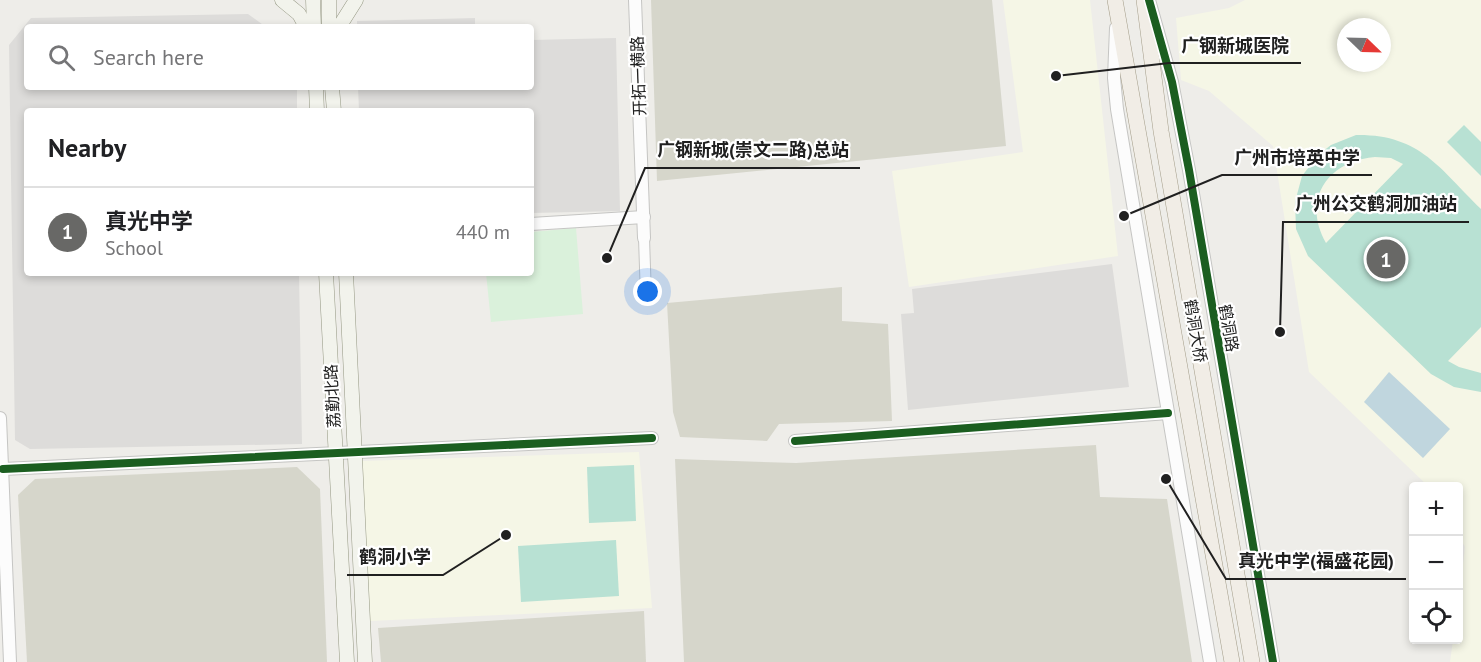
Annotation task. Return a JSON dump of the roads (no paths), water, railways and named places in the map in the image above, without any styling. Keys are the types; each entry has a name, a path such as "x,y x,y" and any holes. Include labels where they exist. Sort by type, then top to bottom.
{"main road":[{"path":"282,0 299,14 304,24"},
{"path":"313,0 314,24"},
{"path":"329,0 329,24"},
{"path":"341,24 356,0"},
{"name":"鹤洞大桥","path":"1144,0 1161,131 1252,662"},
{"name":"鹤洞大桥","path":"1116,3 1232,662"},
{"path":"316,90 317,108"},
{"path":"332,90 334,108"},
{"name":"荔勤北路","path":"326,276 348,662"},
{"name":"荔勤北路","path":"346,276 365,662"}],"street":[{"name":"开拓一横路","path":"635,0 646,297"},
{"name":"鹤洞路","path":"1149,0 1172,82 1189,170 1273,662"},
{"path":"1116,3 1114,78 1117,109 1210,662"},
{"path":"534,224 644,217"},
{"path":"795,441 1168,413"},
{"path":"0,418 10,662"},
{"path":"3,469 652,438"}],"water":[{"path":"1389,372 1450,429 1423,458 1364,402"}],"place":[{"name":"广钢新城医院","path":"1056,76"},
{"name":"广州市培英中学","path":"1124,216"},
{"name":"广钢新城(崇文二路)总站","path":"607,258"},
{"name":"真光中学","path":"1386,259"},
{"name":"广州公交鹤洞加油站","path":"1280,332"},
{"name":"真光中学(福盛花园)","path":"1166,479"},
{"name":"鹤洞小学","path":"506,535"}]}
